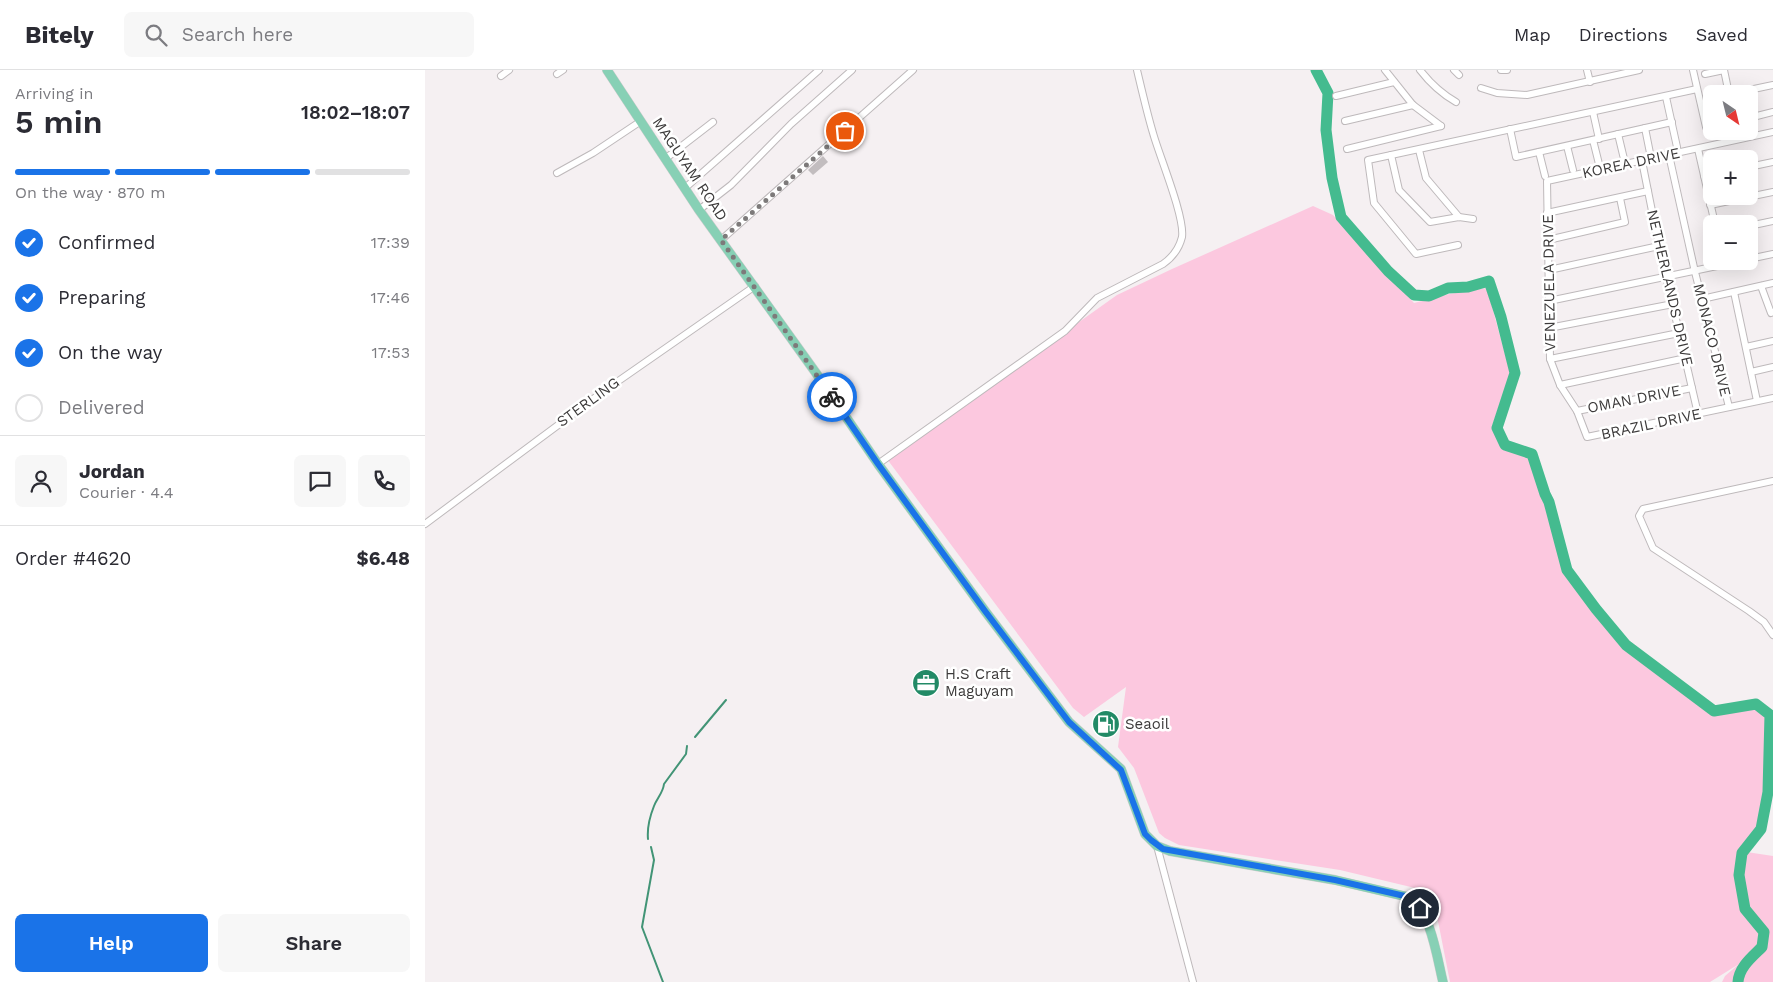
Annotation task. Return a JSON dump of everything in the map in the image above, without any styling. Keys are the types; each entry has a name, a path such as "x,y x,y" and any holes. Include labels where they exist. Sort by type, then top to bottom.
{"main road":[{"name":"MAGUYAM ROAD","path":"607,70 699,210 755,286 878,464 985,611 1069,722 1121,770 1143,828 1157,846"},
{"path":"1157,846 1170,851 1340,881 1409,897 1415,901 1426,919 1443,982"}],"street":[{"path":"501,76 509,70"},
{"path":"685,188 819,70"},
{"path":"699,210 731,185 791,124 852,70"},
{"path":"721,240 913,70"},
{"path":"878,464 1065,331 1097,298 1163,264 1179,248 1182,234 1175,202 1153,132 1137,70"},
{"path":"1347,149 1441,126 1413,105 1385,70"},
{"path":"1420,70 1427,80 1456,102"},
{"path":"1501,70 1507,70"},
{"path":"1587,70 1590,82"},
{"path":"1481,88 1497,93 1527,95 1639,70"},
{"path":"1693,70 1703,114"},
{"path":"1705,74 1724,70 1728,85"},
{"path":"1336,96 1394,82"},
{"path":"1758,88 1773,85"},
{"path":"1458,246 1416,254 1374,203 1368,160 1697,89"},
{"path":"1666,97 1677,147"},
{"path":"1345,121 1413,105"},
{"path":"1593,112 1599,164"},
{"path":"1758,116 1773,112"},
{"path":"557,172 593,153 641,121"},
{"path":"665,159 713,122"},
{"path":"1510,129 1516,157 1672,122"},
{"path":"1645,128 1651,153"},
{"name":"KOREA DRIVE","path":"1546,178 1642,161 1773,132"},
{"path":"1618,134 1624,159"},
{"path":"1567,146 1573,170"},
{"path":"1698,149 1703,172"},
{"path":"1419,150 1426,178 1459,217"},
{"name":"VENEZUELA DRIVE","path":"1539,152 1546,178 1550,359 1560,385 1577,411 1587,437"},
{"path":"1391,155 1399,190 1429,222 1459,217 1473,219"},
{"name":"MONACO DRIVE","path":"1669,155 1695,272 1729,408"},
{"name":"NETHERLANDS DRIVE","path":"1642,161 1659,246 1698,414"},
{"path":"1758,165 1773,162"},
{"path":"1547,213 1649,191"},
{"path":"1758,195 1773,192"},
{"path":"1548,240 1625,222 1620,198"},
{"path":"1710,205 1713,215"},
{"path":"1758,224 1773,221"},
{"path":"1549,270 1659,246"},
{"path":"1758,258 1773,254"},
{"path":"1549,301 1703,269"},
{"path":"1702,299 1773,283"},
{"name":"STERLING","path":"425,524 603,391 755,286"},
{"path":"1761,286 1771,312 1773,312"},
{"path":"1734,292 1757,401"},
{"path":"1549,328 1673,304"},
{"path":"1550,359 1679,333"},
{"path":"1746,346 1773,341"},
{"path":"1560,385 1686,358"},
{"path":"1751,372 1773,367"},
{"name":"OMAN DRIVE","path":"1577,411 1692,388"},
{"name":"BRAZIL DRIVE","path":"1587,437 1773,398"},
{"path":"1773,481 1643,509 1639,516 1653,548 1764,622 1773,636"},
{"path":"1157,846 1193,982"}],"shaded area":[{"path":"1313,206 1333,215 1414,303 1449,294 1487,288 1510,373 1492,426 1503,448 1530,457 1560,547 1565,572 1598,616 1624,646 1713,714 1755,706 1767,716 1765,793 1758,828 1740,851 1773,856 1773,982 1722,982 1725,976 1739,964 1710,982 1450,982 1436,911 1424,887 1415,888 1340,870 1179,845 1165,838 1159,833 1134,768 1118,747 1126,687 1084,717 1073,708 887,459 1117,295"}],"building":[{"path":"823,156 828,162 813,175 808,170"}],"waterway":[{"path":"1316,70 1328,93 1326,130 1332,178 1341,217 1388,271 1414,295 1429,296 1448,288 1468,287 1489,281 1501,317 1515,373 1497,428 1505,445 1532,454 1549,502 1567,570 1626,645 1714,711 1756,704 1770,715 1768,792 1761,829 1742,853 1739,875 1745,909 1764,932 1762,947 1743,967 1738,982"},
{"path":"695,737 726,700"},
{"path":"648,839 649,822 654,806 664,784 686,754 687,746"},
{"path":"651,847 654,860 642,927 663,982"}],"way so far":[{"path":"832,397 721,240 845,131"}],"place":[{"name":"H.S Craft Maguyam","path":"926,683"},
{"name":"Seaoil","path":"1106,724"}],"route":[{"path":"832,397 878,464 985,611 1069,722 1121,770 1145,834 1157,846 1163,849 1335,880 1409,897 1420,908"}]}
